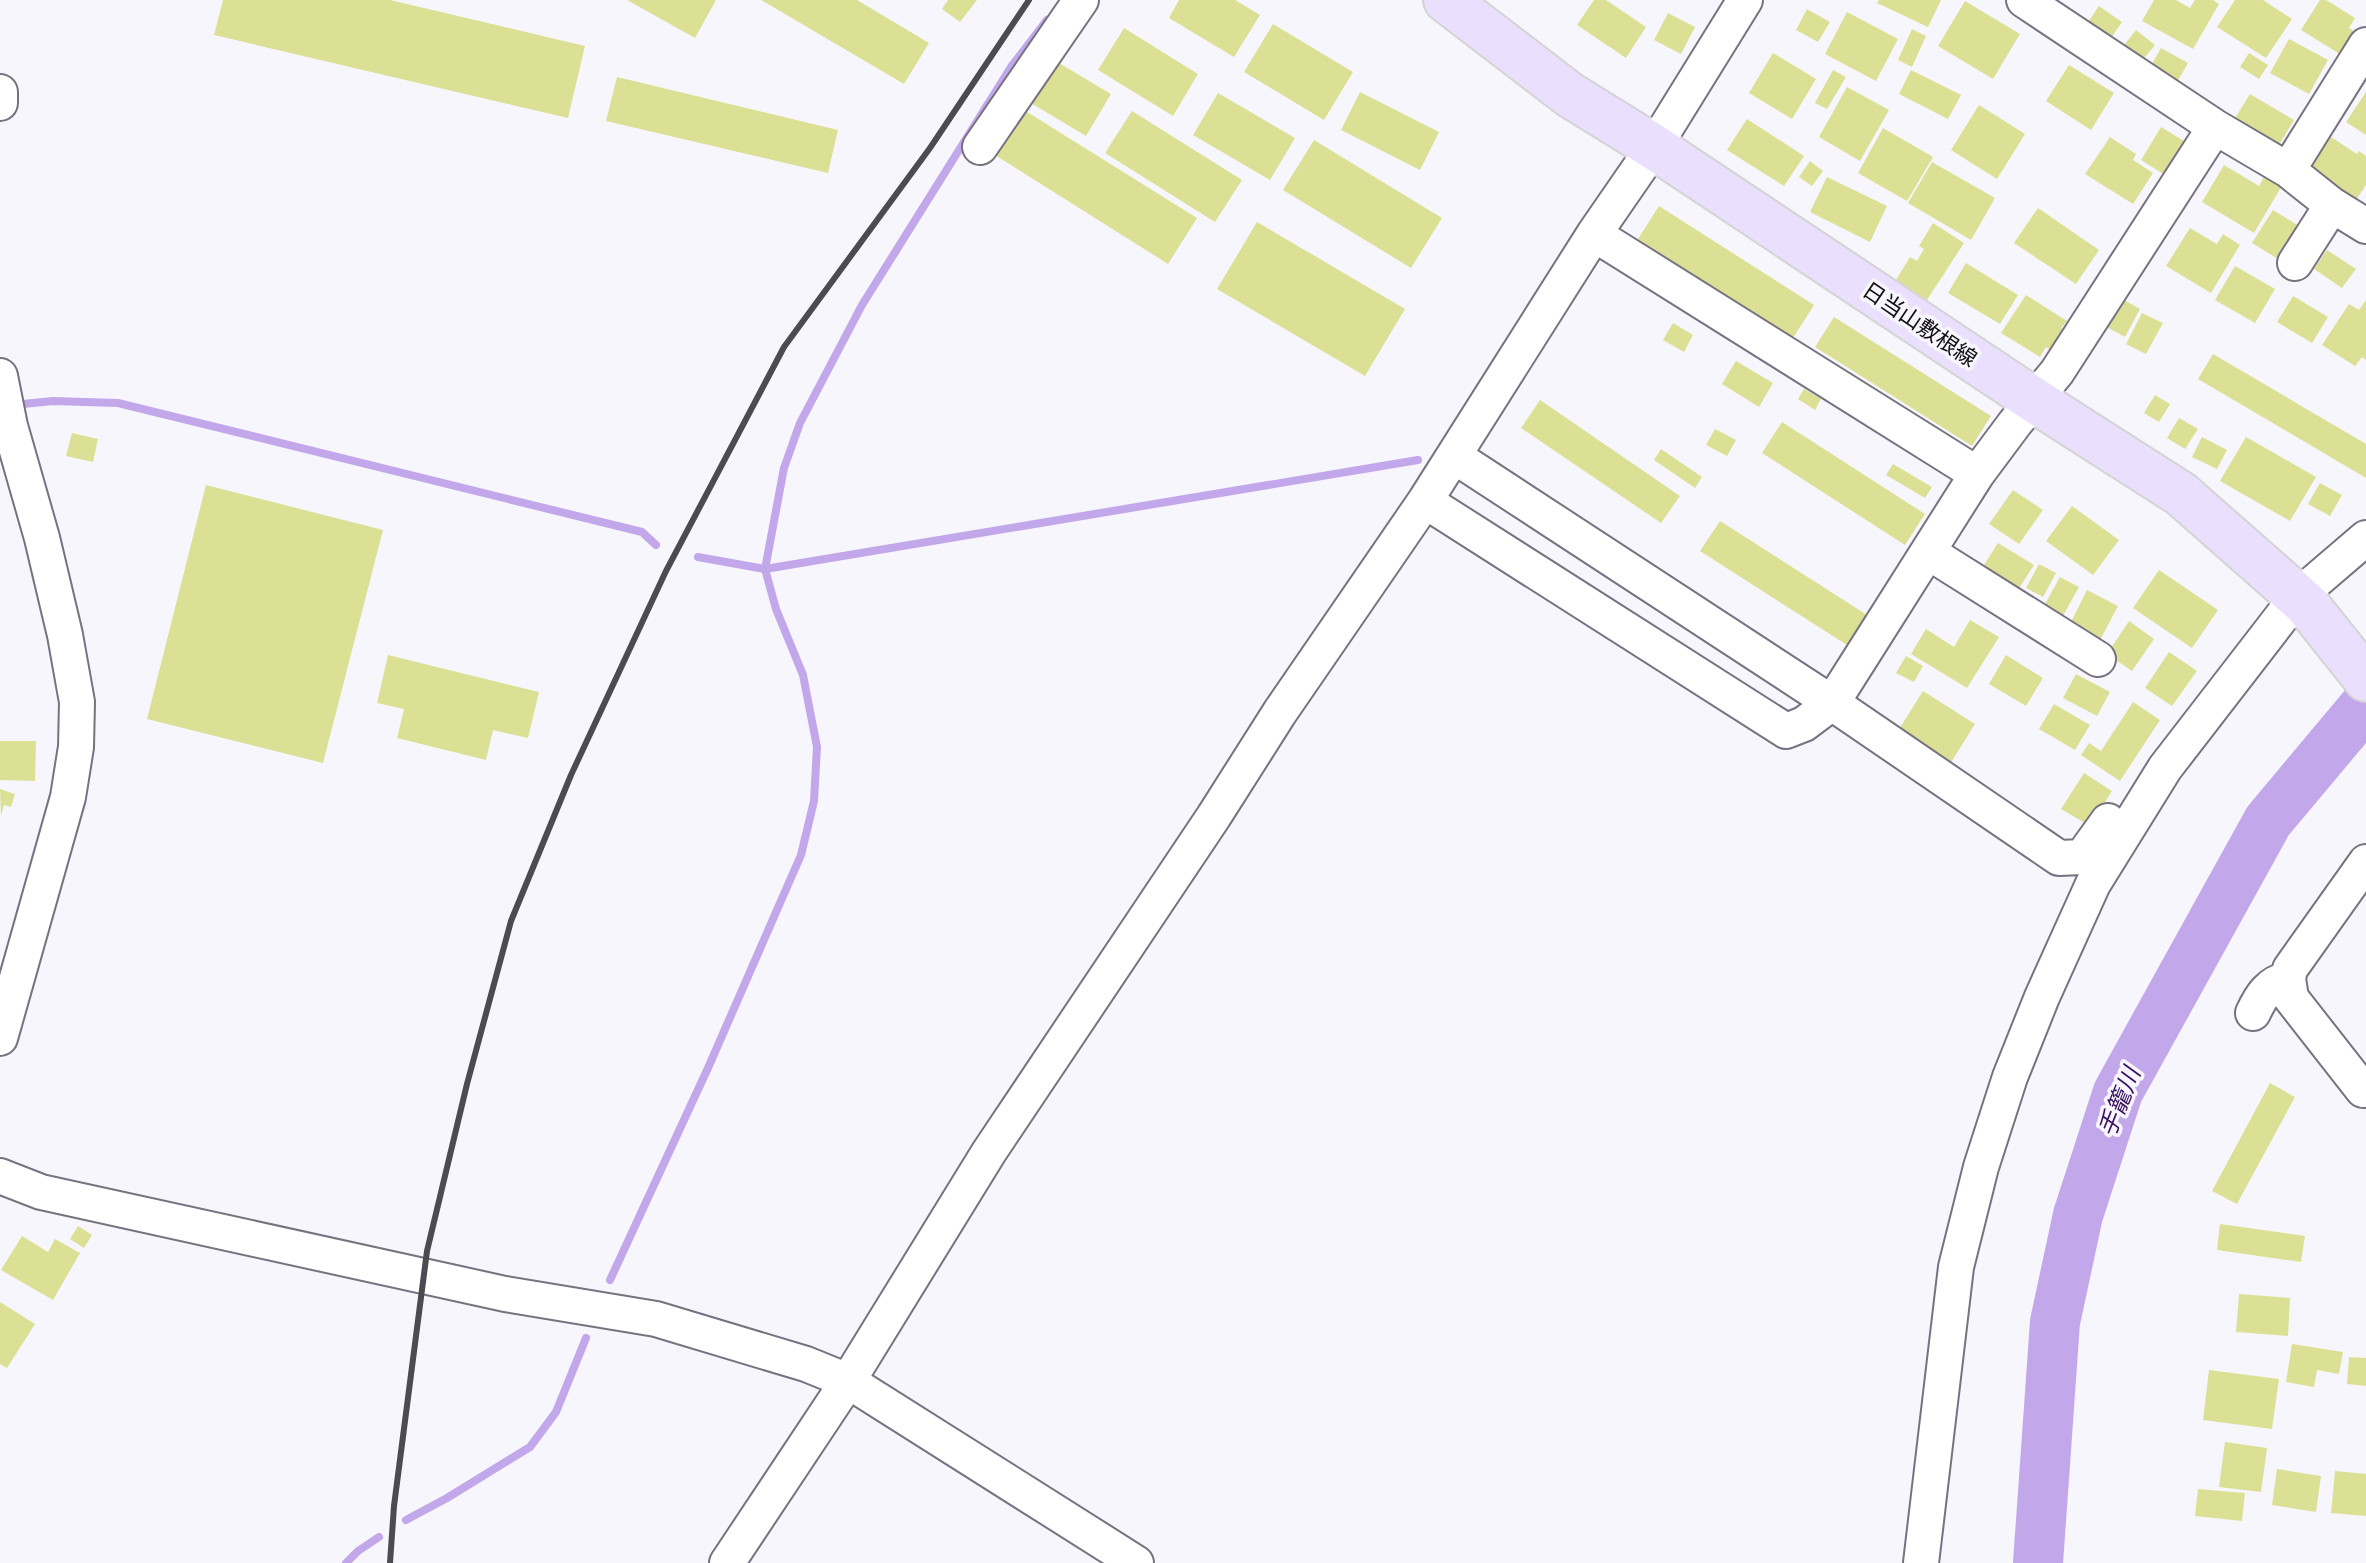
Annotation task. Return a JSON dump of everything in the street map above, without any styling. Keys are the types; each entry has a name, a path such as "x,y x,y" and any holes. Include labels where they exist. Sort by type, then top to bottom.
{"main road":[{"name":"日当山敷根線","path":"1446,0 1570,95 2181,494 2302,601 2366,679"}],"street":[{"path":"980,147 1081,0"},
{"path":"727,1563 848,1381 989,1152 1280,712 1425,501 1594,234 1654,147 1745,0"},
{"path":"2024,0 2215,127 2288,170 2332,205 2366,226"},
{"path":"2288,170 2366,45"},
{"path":"0,92 0,103"},
{"path":"1425,501 1786,731 1804,724 1832,703 1977,474 2057,372 2215,127"},
{"path":"2295,263 2332,205"},
{"path":"1594,234 1977,474"},
{"path":"1,380 10,442 65,635 77,702 76,747 68,797 1,1030"},
{"path":"1454,456 1832,703 2059,858 2082,857 2145,768 2165,768"},
{"path":"1921,1563 1956,1267 1981,1167 2010,1077 2042,997 2093,884 2165,768 2302,601 2366,538"},
{"path":"1928,552 2098,659"},
{"path":"2363,1090 2291,998 2288,979 2290,969 2366,862"},
{"path":"2253,1013 2261,996 2276,981 2288,979"},
{"path":"0,1176 41,1192 505,1294 656,1319 806,1364 848,1381 1136,1563"}],"building":[{"path":"223,0 390,0 585,46 568,118 214,35"},
{"path":"627,0 716,0 695,38"},
{"path":"761,0 857,0 929,43 904,84"},
{"path":"948,0 977,0 960,22 942,9"},
{"path":"1179,0 1235,0 1260,15 1234,57 1169,18"},
{"path":"1594,0 1606,0 1646,27 1626,58 1577,25"},
{"path":"1879,0 1941,0 1928,27 1877,3"},
{"path":"2154,0 2176,0 2190,8 2195,0 2213,0 2219,4 2193,49 2142,21"},
{"path":"2235,0 2263,0 2292,19 2266,58 2217,27"},
{"path":"2320,0 2326,0 2355,18 2349,28 2357,33 2343,56 2301,30"},
{"path":"1965,1 2020,34 1993,79 1938,46"},
{"path":"2099,6 2122,22 2109,41 2086,25"},
{"path":"1807,9 1830,22 1818,42 1796,30"},
{"path":"1847,12 1898,39 1876,81 1825,54"},
{"path":"1668,13 1695,27 1681,54 1654,40"},
{"path":"1273,24 1353,72 1324,120 1244,72"},
{"path":"1124,28 1198,74 1173,116 1098,70"},
{"path":"1912,29 1926,36 1912,67 1898,60"},
{"path":"2136,30 2155,45 2140,63 2121,49"},
{"path":"2289,39 2328,60 2309,94 2270,73"},
{"path":"2161,48 2188,63 2176,84 2149,69"},
{"path":"1773,53 1816,79 1792,119 1749,93"},
{"path":"2249,53 2268,65 2259,79 2240,67"},
{"path":"1054,60 1111,94 1086,136 1029,102"},
{"path":"2069,65 2114,93 2091,130 2046,101"},
{"path":"1833,70 1846,77 1827,109 1815,103"},
{"path":"1911,70 1961,95 1948,119 1899,94"},
{"path":"617,77 838,130 828,173 606,121"},
{"path":"1847,87 1889,110 1860,161 1819,137"},
{"path":"1360,92 1439,132 1420,170 1341,130"},
{"path":"2366,92 2366,135 2346,122"},
{"path":"1218,93 1295,138 1270,180 1193,135"},
{"path":"2250,94 2294,120 2276,150 2232,123"},
{"path":"1979,105 2025,134 1997,179 1951,150"},
{"path":"1024,110 1197,218 1168,264 995,155"},
{"path":"1132,111 1242,180 1215,222 1105,153"},
{"path":"1747,119 1804,156 1784,186 1727,150"},
{"path":"2161,127 2197,149 2176,182 2141,160"},
{"path":"1883,128 1933,157 1907,201 1858,173"},
{"path":"2110,137 2136,154 2133,160 2153,173 2133,204 2085,174"},
{"path":"2331,137 2357,154 2359,151 2366,156 2366,185 2356,200 2309,169"},
{"path":"1314,140 1442,218 1411,268 1283,190"},
{"path":"1810,161 1823,171 1812,186 1799,177"},
{"path":"1932,162 1995,198 1971,240 1908,203"},
{"path":"2224,165 2259,186 2266,173 2283,184 2254,233 2202,202"},
{"path":"1827,177 1887,206 1870,242 1810,212"},
{"path":"1659,206 1814,305 1793,338 1638,239"},
{"path":"2038,208 2099,250 2076,284 2014,243"},
{"path":"2273,210 2304,229 2283,262 2252,243"},
{"path":"1257,222 1405,309 1365,376 1217,289"},
{"path":"1933,223 1964,243 1927,300 1896,280 1910,257 1917,261 1924,249 1919,246"},
{"path":"2190,228 2217,244 2223,234 2240,245 2211,293 2166,266"},
{"path":"2327,250 2356,269 2342,288 2314,269"},
{"path":"1966,263 2018,295 2000,324 1948,293"},
{"path":"2235,266 2275,289 2255,323 2215,300"},
{"path":"2026,295 2067,321 2061,328 2071,335 2058,355 2046,347 2040,357 2001,333"},
{"path":"2293,296 2328,317 2312,343 2277,322"},
{"path":"2119,297 2140,309 2125,337 2103,325"},
{"path":"2366,300 2366,360 2362,357 2355,366 2322,345 2349,304 2359,310"},
{"path":"2142,313 2163,323 2146,354 2126,344"},
{"path":"1834,317 1991,416 1972,446 1815,347"},
{"path":"1673,323 1693,335 1684,352 1663,340"},
{"path":"2213,354 2366,444 2366,478 2198,379"},
{"path":"1736,361 1773,383 1759,407 1722,384"},
{"path":"1804,389 1821,399 1815,410 1798,399"},
{"path":"2155,395 2170,404 2159,422 2144,413"},
{"path":"1540,400 1680,496 1661,523 1521,428"},
{"path":"2179,418 2198,429 2185,449 2167,438"},
{"path":"1782,422 1925,514 1905,545 1762,453"},
{"path":"1715,429 1736,440 1727,456 1706,445"},
{"path":"72,433 98,439 93,462 66,456"},
{"path":"2202,437 2227,450 2217,469 2192,457"},
{"path":"2246,437 2316,477 2290,521 2220,481"},
{"path":"1661,449 1702,477 1695,488 1654,460"},
{"path":"1893,464 1932,487 1925,498 1886,475"},
{"path":"2320,483 2342,495 2330,516 2308,504"},
{"path":"206,485 383,530 323,763 147,719"},
{"path":"2013,490 2043,510 2019,544 1989,524"},
{"path":"2072,506 2119,540 2093,575 2046,541"},
{"path":"1720,521 1867,615 1847,645 1700,551"},
{"path":"1998,543 2034,565 2018,590 1982,568"},
{"path":"2039,564 2056,573 2043,597 2026,588"},
{"path":"2159,570 2218,610 2192,648 2133,608"},
{"path":"2060,577 2079,587 2059,623 2040,613"},
{"path":"2087,590 2118,606 2098,644 2068,628"},
{"path":"1970,620 1999,637 1967,688 1911,654 1926,629 1954,647"},
{"path":"2129,621 2154,639 2132,671 2107,654"},
{"path":"2169,652 2197,671 2172,706 2145,688"},
{"path":"388,655 539,692 528,738 493,730 486,760 397,738 404,709 377,703"},
{"path":"2006,655 2043,678 2026,706 1989,684"},
{"path":"1906,656 1923,666 1914,682 1896,673"},
{"path":"2076,674 2110,692 2097,716 2063,698"},
{"path":"1923,691 1975,724 1950,764 1898,731"},
{"path":"2133,702 2160,720 2120,781 2081,755 2089,743 2101,751"},
{"path":"2054,704 2090,725 2075,750 2039,729"},
{"path":"0,741 36,741 35,781 0,780"},
{"path":"2084,773 2112,791 2090,826 2061,809"},
{"path":"0,789 15,794 11,807 4,805 1,816"},
{"path":"2270,1083 2295,1097 2237,1204 2212,1191"},
{"path":"2220,1224 2305,1236 2301,1262 2217,1250"},
{"path":"78,1226 92,1235 84,1248 70,1239"},
{"path":"22,1236 48,1252 55,1239 80,1253 53,1300 1,1270"},
{"path":"2239,1294 2290,1298 2288,1336 2236,1332"},
{"path":"0,1302 35,1324 7,1368 0,1364"},
{"path":"2292,1344 2343,1352 2339,1374 2317,1370 2314,1387 2286,1382"},
{"path":"2349,1357 2366,1358 2366,1386 2347,1384"},
{"path":"2209,1370 2279,1379 2272,1429 2203,1420"},
{"path":"2225,1442 2267,1448 2261,1492 2219,1487"},
{"path":"2277,1469 2321,1476 2316,1512 2272,1505"},
{"path":"2335,1471 2366,1474 2366,1516 2331,1513"},
{"path":"2198,1489 2245,1493 2242,1521 2195,1516"}],"waterway":[{"path":"610,1280 708,1068 801,855 814,801 817,747 803,675 776,609 765,569 784,468 800,423 862,305 1011,67 1047,20"},
{"path":"13,405 53,401 118,403 642,532 656,545"},
{"path":"698,557 765,569 1418,460"},
{"name":"手籠川","path":"2038,1563 2055,1322 2078,1215 2118,1092 2268,821 2366,704"},
{"path":"406,1520 530,1447 556,1412 586,1338"},
{"path":"346,1563 379,1537"}],"railway":[{"path":"390,1563 394,1506 427,1251 467,1084 511,921 571,775 666,571 784,347 930,148 1029,0"}]}
